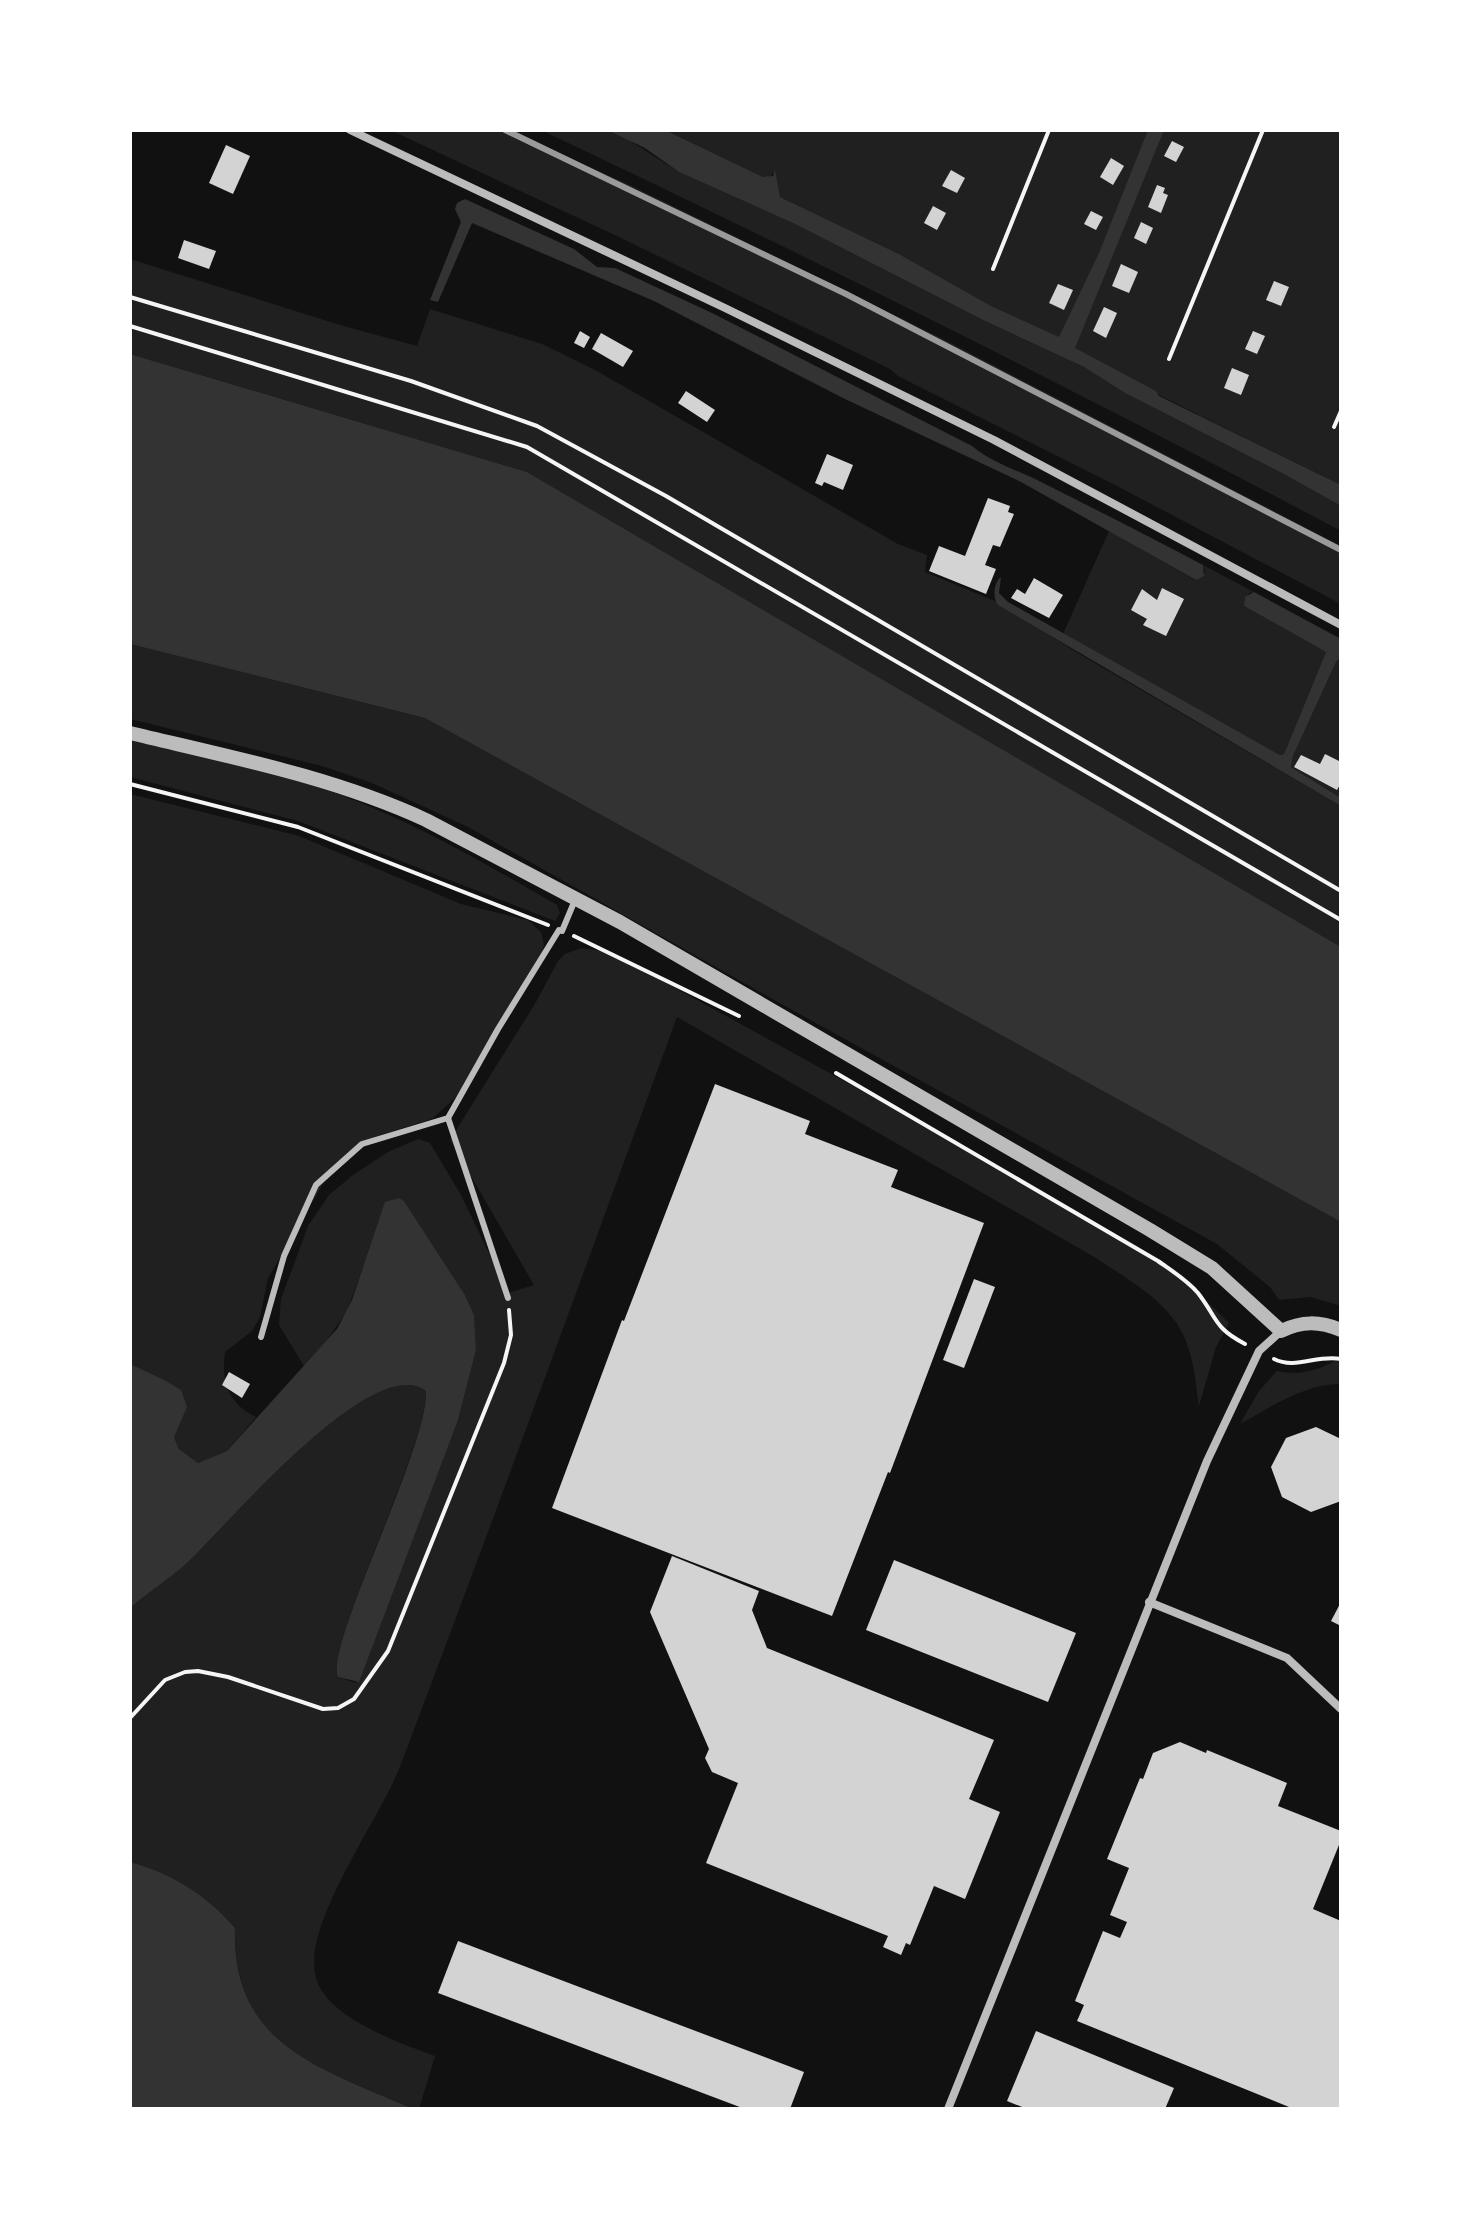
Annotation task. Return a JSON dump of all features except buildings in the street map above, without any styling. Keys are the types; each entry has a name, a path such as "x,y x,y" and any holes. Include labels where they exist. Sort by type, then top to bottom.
{"street":[{"path":"350,130 994,440 1341,625"},
{"path":"130,733 319,779 400,808 576,898 1212,1268 1281,1331"},
{"path":"948,2109 1149,1602 1207,1461 1259,1351 1281,1331 1295,1325 1316,1322 1341,1330"},
{"path":"1149,1602 1287,1658 1341,1709"}],"lane":[{"path":"261,1337 284,1256 316,1185 362,1144 448,1118 498,1029 559,930 562,931 576,898"},
{"path":"448,1118 508,1298"}],"path":[{"path":"993,269 1049,130"},
{"path":"1169,359 1263,130"},
{"path":"130,297 411,381 537,426 666,496 1341,891"},
{"path":"130,326 527,447 1341,920"},
{"path":"1334,427 1341,411"},
{"path":"130,784 298,827 562,931 739,1016"},
{"path":"833,1071 1158,1261 1198,1293 1223,1331 1289,1365 1323,1357 1341,1359"},
{"path":"130,1718 165,1680 185,1672 198,1671 228,1677 323,1709 338,1708 354,1699 388,1651 504,1363 511,1335 508,1298"}],"shaded area":[{"path":"390,130 508,130 634,187 945,340 1341,546 1341,604 1117,486 898,376 890,369"},
{"path":"541,130 607,130 624,137 679,172 795,224 985,321 1084,367 1125,393 1341,506 1341,531 944,326"},
{"path":"607,130 665,130 763,177 773,176 775,170 780,197 899,254 993,307 1059,337 1099,253 1148,130 1164,130 1075,348 1156,391 1159,396 1341,485 1341,506 1125,393 1084,367 985,321 795,224 679,172 645,148"},
{"path":"665,130 1341,130 1341,485 1159,395 899,254 780,197 774,172 769,178 763,177"},
{"path":"465,199 574,249 597,267 615,268 712,313 1203,565 1204,576 1196,580 1021,482 845,399 654,301 472,223 438,302 430,300 461,222 455,209 457,203"},
{"path":"130,259 417,346 430,309 542,344 597,371 898,544 927,555 925,572 995,601 1081,655 1341,806 1341,947 527,472 130,354"},
{"path":"130,354 527,472 1341,947 1341,1222 425,718 130,644"},
{"path":"1109,531 1195,580 1205,572 1203,565 1254,592 1249,593 1244,606 1326,652 1284,754 1280,755 1063,634"},
{"path":"1001,577 999,593 1008,602 1280,755 1284,754 1326,652 1244,606 1245,597 1254,592 1341,639 1341,657 1293,756 1291,767 1341,798 1341,806 998,605 995,590"},
{"path":"130,644 425,718 1341,1222 1341,1306 1311,1297 1279,1300 1270,1287 1217,1244 468,827 372,783 322,766 130,719"},
{"path":"1341,657 1341,798 1291,767 1293,756"},
{"path":"130,740 276,775 361,803 485,864 557,905 560,913 555,921 298,821 130,777"},
{"path":"130,794 299,836 461,904 528,920 541,932 544,945 539,963 456,1097 432,1119 377,1136 334,1165 268,1278 260,1317 252,1331 225,1352 224,1373 228,1390 239,1405 256,1417 227,1451 198,1463 179,1449 175,1439 130,1514"},
{"path":"581,948 610,952 904,1114 1155,1260 1197,1292 1229,1323 1216,1347 1199,1406 1193,1364 1183,1334 1164,1307 1138,1286 1096,1258 677,1017 401,1764 321,1926 315,1951 315,1974 321,1989 332,2003 384,2036 435,2056 419,2109 413,2109 346,2080 289,2048 266,2027 249,2000 238,1968 235,1928 213,1905 187,1887 160,1872 130,1862 130,1608 188,1562 265,1483 337,1418 372,1396 402,1385 426,1391 411,1456 360,1588 338,1658 338,1677 356,1683 458,1420 476,1350 474,1315 465,1295 404,1201 378,1227 347,1311 321,1349 304,1366 279,1325 281,1299 308,1226 329,1195 388,1152 418,1139 430,1143 461,1195 508,1293 534,1285 450,1140 558,961 565,954"},
{"path":"399,1198 404,1201 465,1295 474,1315 476,1350 458,1420 359,1682 338,1677 338,1658 360,1588 411,1456 426,1391 402,1385 372,1396 337,1418 265,1483 188,1562 130,1608 130,1364 181,1390 187,1407 174,1437 179,1449 198,1463 227,1451 337,1329 352,1300 385,1202"},
{"path":"1335,1361 1341,1362 1341,1384 1301,1392 1240,1424 1259,1391 1277,1371 1307,1372"},
{"path":"130,1862 160,1872 187,1887 213,1905 235,1928 238,1968 248,2000 266,2027 289,2048 316,2065 413,2109 130,2109"}],"railway":[{"path":"505,130 846,294 1341,550"}]}
